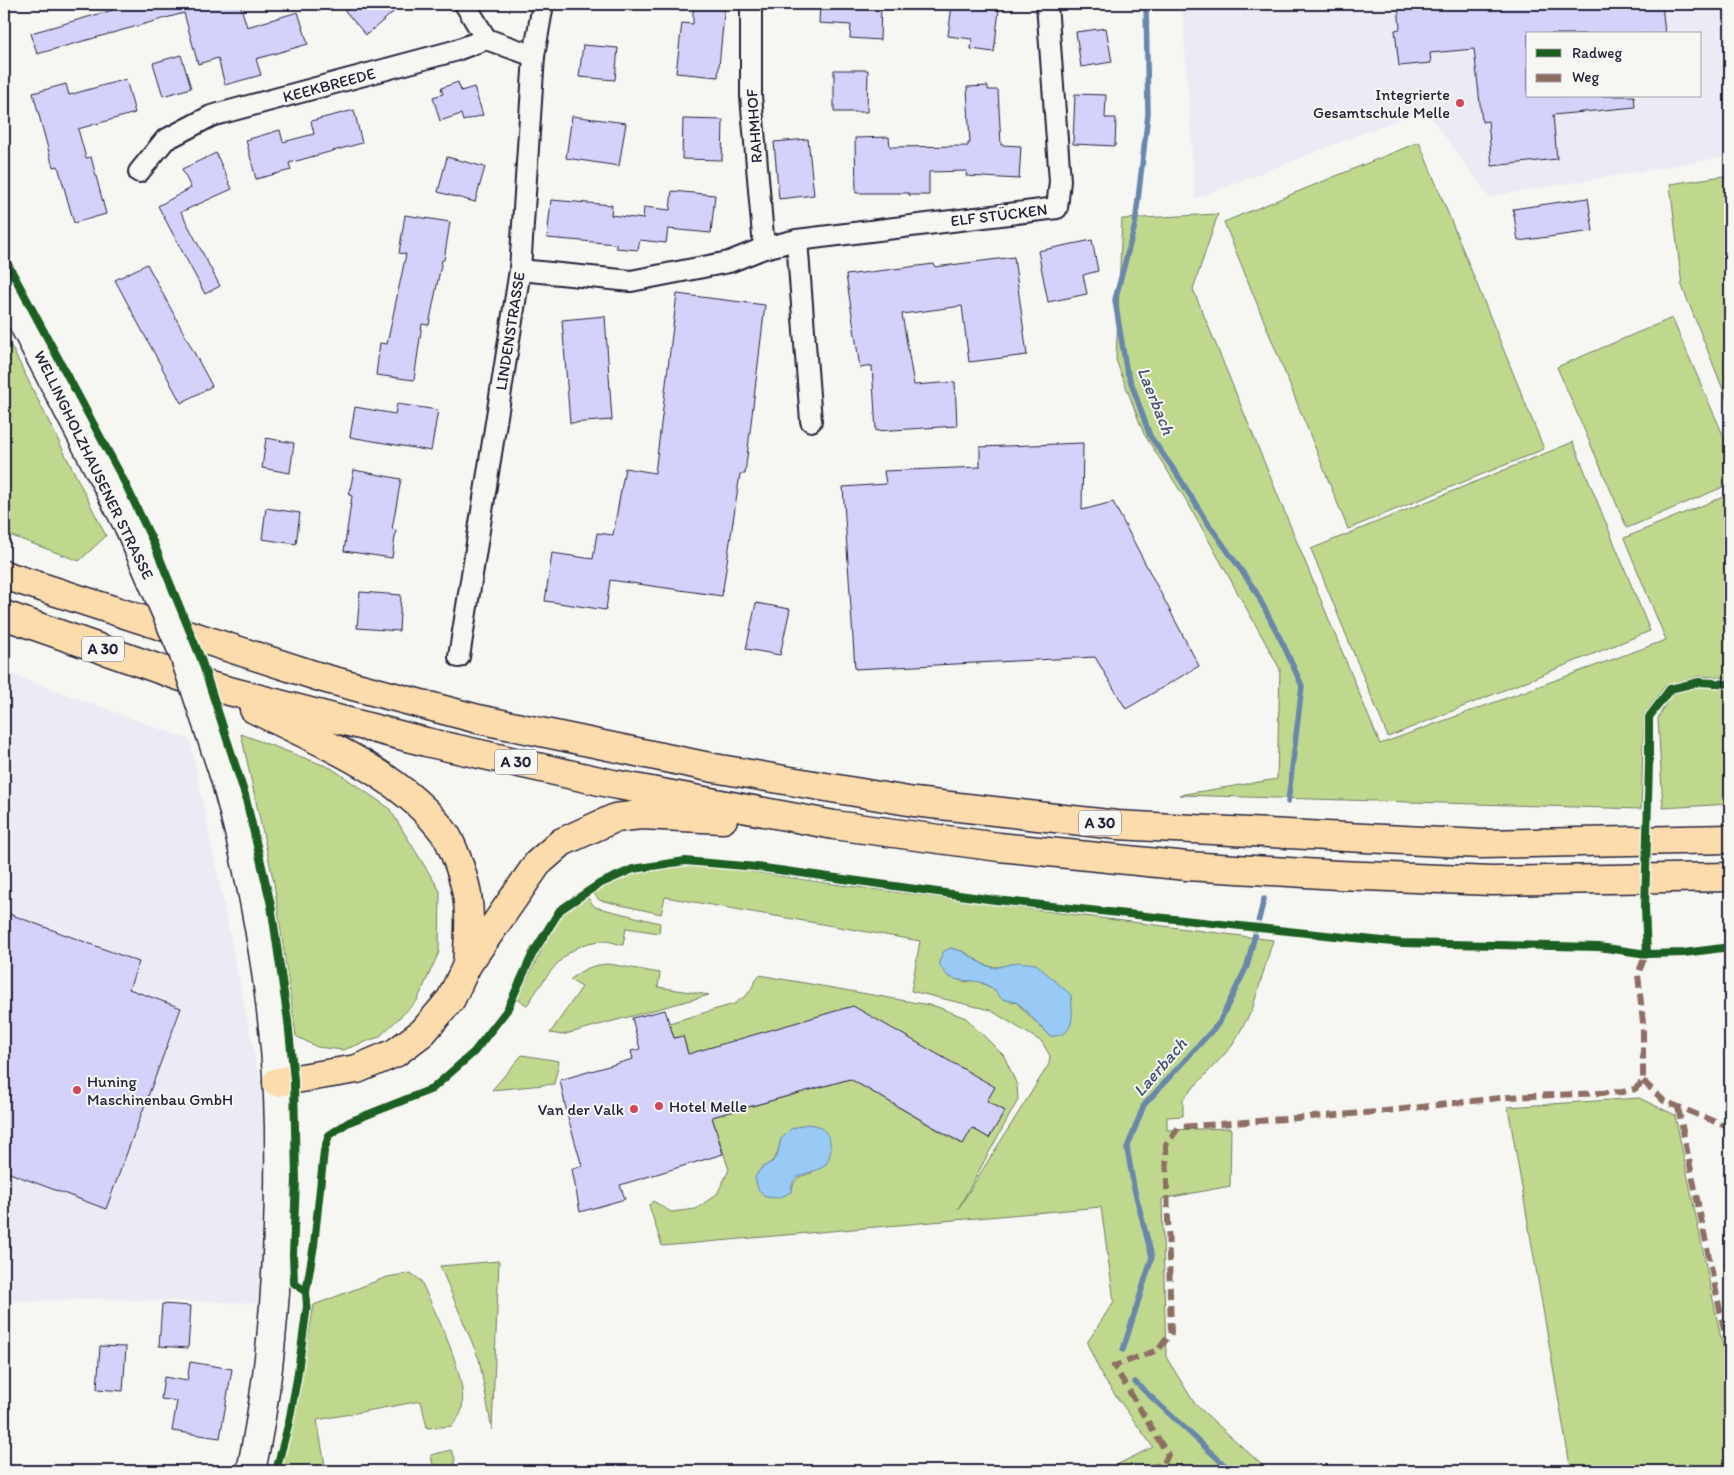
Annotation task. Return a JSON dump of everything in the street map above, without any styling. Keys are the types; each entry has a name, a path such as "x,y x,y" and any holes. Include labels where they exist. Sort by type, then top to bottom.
{"highway":[{"name":"A 30","path":"4,575 323,678 478,719 714,768 914,802 1116,825 1481,844 1730,840"},
{"name":"A 30","path":"4,615 202,684 426,742 613,784 834,825 999,847 1187,866 1338,875 1492,881 1730,877"},
{"path":"202,684 357,760 416,800 447,837 464,878 470,921 467,965"},
{"path":"277,1082 357,1069 395,1053 423,1032 451,1000 467,965 538,863 562,842 615,818 641,815 834,825"}],"main road":[{"name":"WELLINGHOLZHAUSENER STRASSE","path":"4,287 129,527 183,652 224,774 247,867 261,940 270,1004 277,1082 279,1215 274,1314 258,1437 251,1471"}],"street":[{"path":"465,4 486,39 534,56"},
{"name":"LINDENSTRASSE","path":"460,657 520,270 534,56 543,4"},
{"name":"RAHMHOF","path":"751,4 751,96 764,248"},
{"name":"ELF STÜCKEN","path":"520,270 631,281 729,262 764,248 797,240 1057,208 1060,181 1047,4"},
{"name":"KEEKBREEDE","path":"139,172 165,140 211,116 454,51 486,39"},
{"path":"797,240 811,421"}],"shaded area":[{"name":"Integrierte Gesamtschule Melle","path":"1182,4 1730,4 1730,156 1489,197 1425,109 1195,199"},
{"path":"4,671 190,740 264,1101 260,1303 98,1299 4,1302"}],"green space":[{"path":"1419,142 1544,449 1348,529 1224,222"},
{"path":"1730,175 1730,407 1682,286 1670,184"},
{"path":"1218,214 1193,289 1380,744 1666,640 1624,538 1730,494 1730,678 1700,676 1665,686 1644,715 1641,809 1179,795 1277,779 1280,669 1188,503 1144,434 1116,360 1122,219"},
{"path":"1672,318 1730,451 1730,484 1627,528 1557,367"},
{"path":"4,332 106,536 79,561 4,533"},
{"path":"1573,442 1650,631 1388,737 1311,549"},
{"path":"1699,686 1730,688 1730,804 1663,808 1658,718 1671,694"},
{"path":"241,734 331,768 389,808 440,891 439,952 417,1001 379,1037 343,1050 317,1047 296,1036 274,883"},
{"path":"684,864 1273,940 1252,1010 1232,1046 1183,1099 1183,1116 1167,1117 1167,1130 1231,1128 1230,1186 1162,1199 1166,1357 1195,1404 1262,1465 1266,1471 1104,1471 1153,1447 1103,1378 1087,1343 1114,1301 1101,1207 662,1246 649,1205 653,1201 671,1212 696,1209 717,1194 729,1170 712,1117 850,1079 962,1144 972,1128 989,1138 1005,1111 987,1101 994,1087 688,1054 683,1037 674,1038 669,1023 734,1004 748,994 759,975 935,1006 966,1018 1004,1056 1017,1085 1018,1100 958,1209 1049,1064 1050,1056 1042,1042 990,1010 911,991 920,941 665,897 661,914 599,900 592,891 625,876","holes":["950,948 962,951 986,965 1004,966 1049,1036 1016,1002 1002,999 990,987 975,980 965,982 949,977","781,1139 812,1173 798,1178 791,1192 761,1168 776,1157"]},
{"path":"586,896 595,907 660,923 659,933 626,928 623,945 604,941 578,947 549,973 527,1005 517,999 552,929 563,914"},
{"path":"609,964 660,973 658,987 709,995 562,1035 550,1033 582,987 570,980 588,968"},
{"path":"522,1055 559,1061 554,1084 492,1090"},
{"path":"1639,1098 1675,1115 1730,1382 1730,1471 1571,1471 1508,1107"},
{"path":"499,1261 492,1430 479,1359 440,1266"},
{"path":"411,1273 421,1281 442,1327 455,1362 463,1395 462,1409 458,1418 452,1426 427,1428 421,1401 317,1420 326,1471 280,1471 292,1425 314,1305 387,1277"},
{"path":"451,1450 455,1458 453,1471 434,1471 431,1455"}],"water":[{"path":"950,948 962,951 984,965 995,968 1018,962 1036,964 1071,995 1072,1017 1068,1029 1058,1036 1049,1036 1028,1012 1016,1002 1003,999 992,988 983,983 955,979 949,976 943,971 939,962 943,952"},
{"path":"806,1124 818,1126 826,1133 831,1149 829,1159 823,1167 797,1177 793,1181 791,1192 779,1198 766,1197 758,1189 755,1177 761,1168 772,1162 777,1156 781,1139 791,1129"}],"building":[{"path":"134,4 240,4 247,27 298,12 308,44 256,59 261,75 225,85 218,58 198,64 184,13 37,54 31,33"},
{"path":"339,4 403,4 366,35"},
{"path":"693,4 725,4 718,77 676,73 682,23 693,24"},
{"path":"820,4 881,4 880,40 850,38 851,25 819,23"},
{"path":"1398,4 1662,4 1665,32 1526,32 1526,98 1634,98 1635,107 1553,115 1557,159 1492,166 1488,121 1482,122 1474,49 1430,53 1431,63 1399,66 1395,30 1400,29"},
{"path":"952,5 999,10 994,52 971,49 972,39 948,36"},
{"path":"1106,28 1112,62 1081,67 1076,32"},
{"path":"583,45 618,48 615,80 579,77"},
{"path":"181,55 191,88 163,96 153,63"},
{"path":"834,70 868,70 867,112 834,112"},
{"path":"126,79 135,113 78,129 86,158 91,157 106,214 74,223 58,166 53,167 33,93 66,84 69,95"},
{"path":"458,82 461,91 474,87 483,115 463,121 461,114 440,121 433,97 443,94 441,88"},
{"path":"988,86 988,90 998,90 1001,145 1021,146 1019,179 966,176 967,171 929,172 929,195 856,193 855,138 889,137 890,147 968,146 968,143 970,143 967,87"},
{"path":"1075,94 1106,95 1105,118 1116,118 1115,146 1073,144"},
{"path":"354,110 362,143 289,163 291,170 256,179 246,140 280,130 283,142 314,134 311,121"},
{"path":"572,116 626,123 619,166 566,158"},
{"path":"683,119 723,120 722,160 682,159"},
{"path":"808,139 814,195 779,199 774,142"},
{"path":"216,153 232,189 181,212 220,286 205,294 158,206 191,188 182,169"},
{"path":"447,157 485,167 475,202 438,192"},
{"path":"672,191 715,195 711,233 668,229 666,243 640,240 638,250 616,248 616,244 547,238 551,200 612,205 611,215 643,219 644,207 670,210"},
{"path":"1588,198 1593,231 1518,241 1513,209"},
{"path":"405,215 450,222 444,260 442,260 429,325 422,324 414,380 376,375 380,343 387,344 406,254 399,253"},
{"path":"1092,240 1098,271 1083,275 1087,294 1048,302 1038,251"},
{"path":"1014,257 1027,355 969,362 962,306 902,314 914,385 955,382 957,426 876,431 872,366 860,368 846,275 934,264 935,267"},
{"path":"147,264 212,386 181,403 115,280"},
{"path":"677,294 765,305 745,474 740,474 722,596 610,580 606,610 545,601 552,553 593,559 597,533 613,535 625,468 655,473"},
{"path":"605,316 612,420 570,423 562,320"},
{"path":"397,404 438,410 431,451 350,437 355,407 395,414"},
{"path":"266,438 294,443 290,473 262,468"},
{"path":"1083,443 1082,510 1113,502 1199,666 1126,709 1095,657 855,669 843,487 886,484 884,471 980,467 980,447"},
{"path":"354,470 401,479 392,529 396,530 392,558 344,551 352,496 349,495"},
{"path":"266,508 300,513 296,544 262,539"},
{"path":"360,592 401,595 399,631 357,628"},
{"path":"756,603 790,609 780,655 746,649"},
{"name":"Huning Maschinenbau GmbH","path":"4,912 139,962 129,989 181,1008 106,1209 4,1171"},
{"name":"Hotel Melle","path":"853,1006 995,1087 987,1101 1005,1111 989,1138 972,1128 963,1144 850,1079 712,1117 723,1154 620,1185 625,1199 580,1212 572,1169 582,1166 567,1114 560,1080 633,1059 631,1051 640,1049 632,1018 665,1010 674,1038 683,1036 688,1054"},
{"path":"162,1304 191,1306 188,1348 159,1346"},
{"path":"100,1346 126,1347 123,1391 97,1389"},
{"path":"190,1362 232,1369 220,1438 172,1431 177,1401 161,1399 164,1377 187,1381"}],"waterway":[{"name":"Laerbach","path":"1146,4 1148,114 1135,225 1115,300 1126,368 1150,436 1255,590 1302,686 1288,802"},
{"name":"Laerbach","path":"1123,1350 1152,1257 1134,1188 1127,1148 1144,1105 1219,1023 1247,966 1264,899"},
{"name":"Laerbach","path":"1135,1382 1231,1471"}],"marked path":[{"path":"1130,1471 1163,1465 1168,1455 1114,1366 1158,1350 1171,1333 1166,1145 1179,1127 1377,1112 1508,1097 1622,1092 1635,1089 1643,1081 1643,1023 1638,974 1647,951"},
{"path":"1643,1081 1664,1101 1730,1128"},
{"path":"1678,1107 1730,1359"}],"cycle path":[{"path":"4,257 125,483 154,544 201,659 245,795 271,905 288,1021 294,1080 296,1180 293,1254 294,1283 306,1292"},
{"path":"1647,954 1645,908 1649,717 1670,689 1699,682 1730,684"},
{"path":"276,1471 289,1422 297,1379 324,1151 329,1135 349,1122 432,1089 474,1052 507,1010 533,953 560,910 599,884 633,869 685,861 757,867 995,900 1402,943 1599,947 1647,954 1684,953 1730,947"}],"place":[{"name":"Integrierte Gesamtschule Melle","path":"1460,103"},
{"name":"Huning Maschinenbau GmbH","path":"77,1090"},
{"name":"Hotel Melle","path":"659,1106"},
{"name":"Van der Valk","path":"634,1109"}]}
